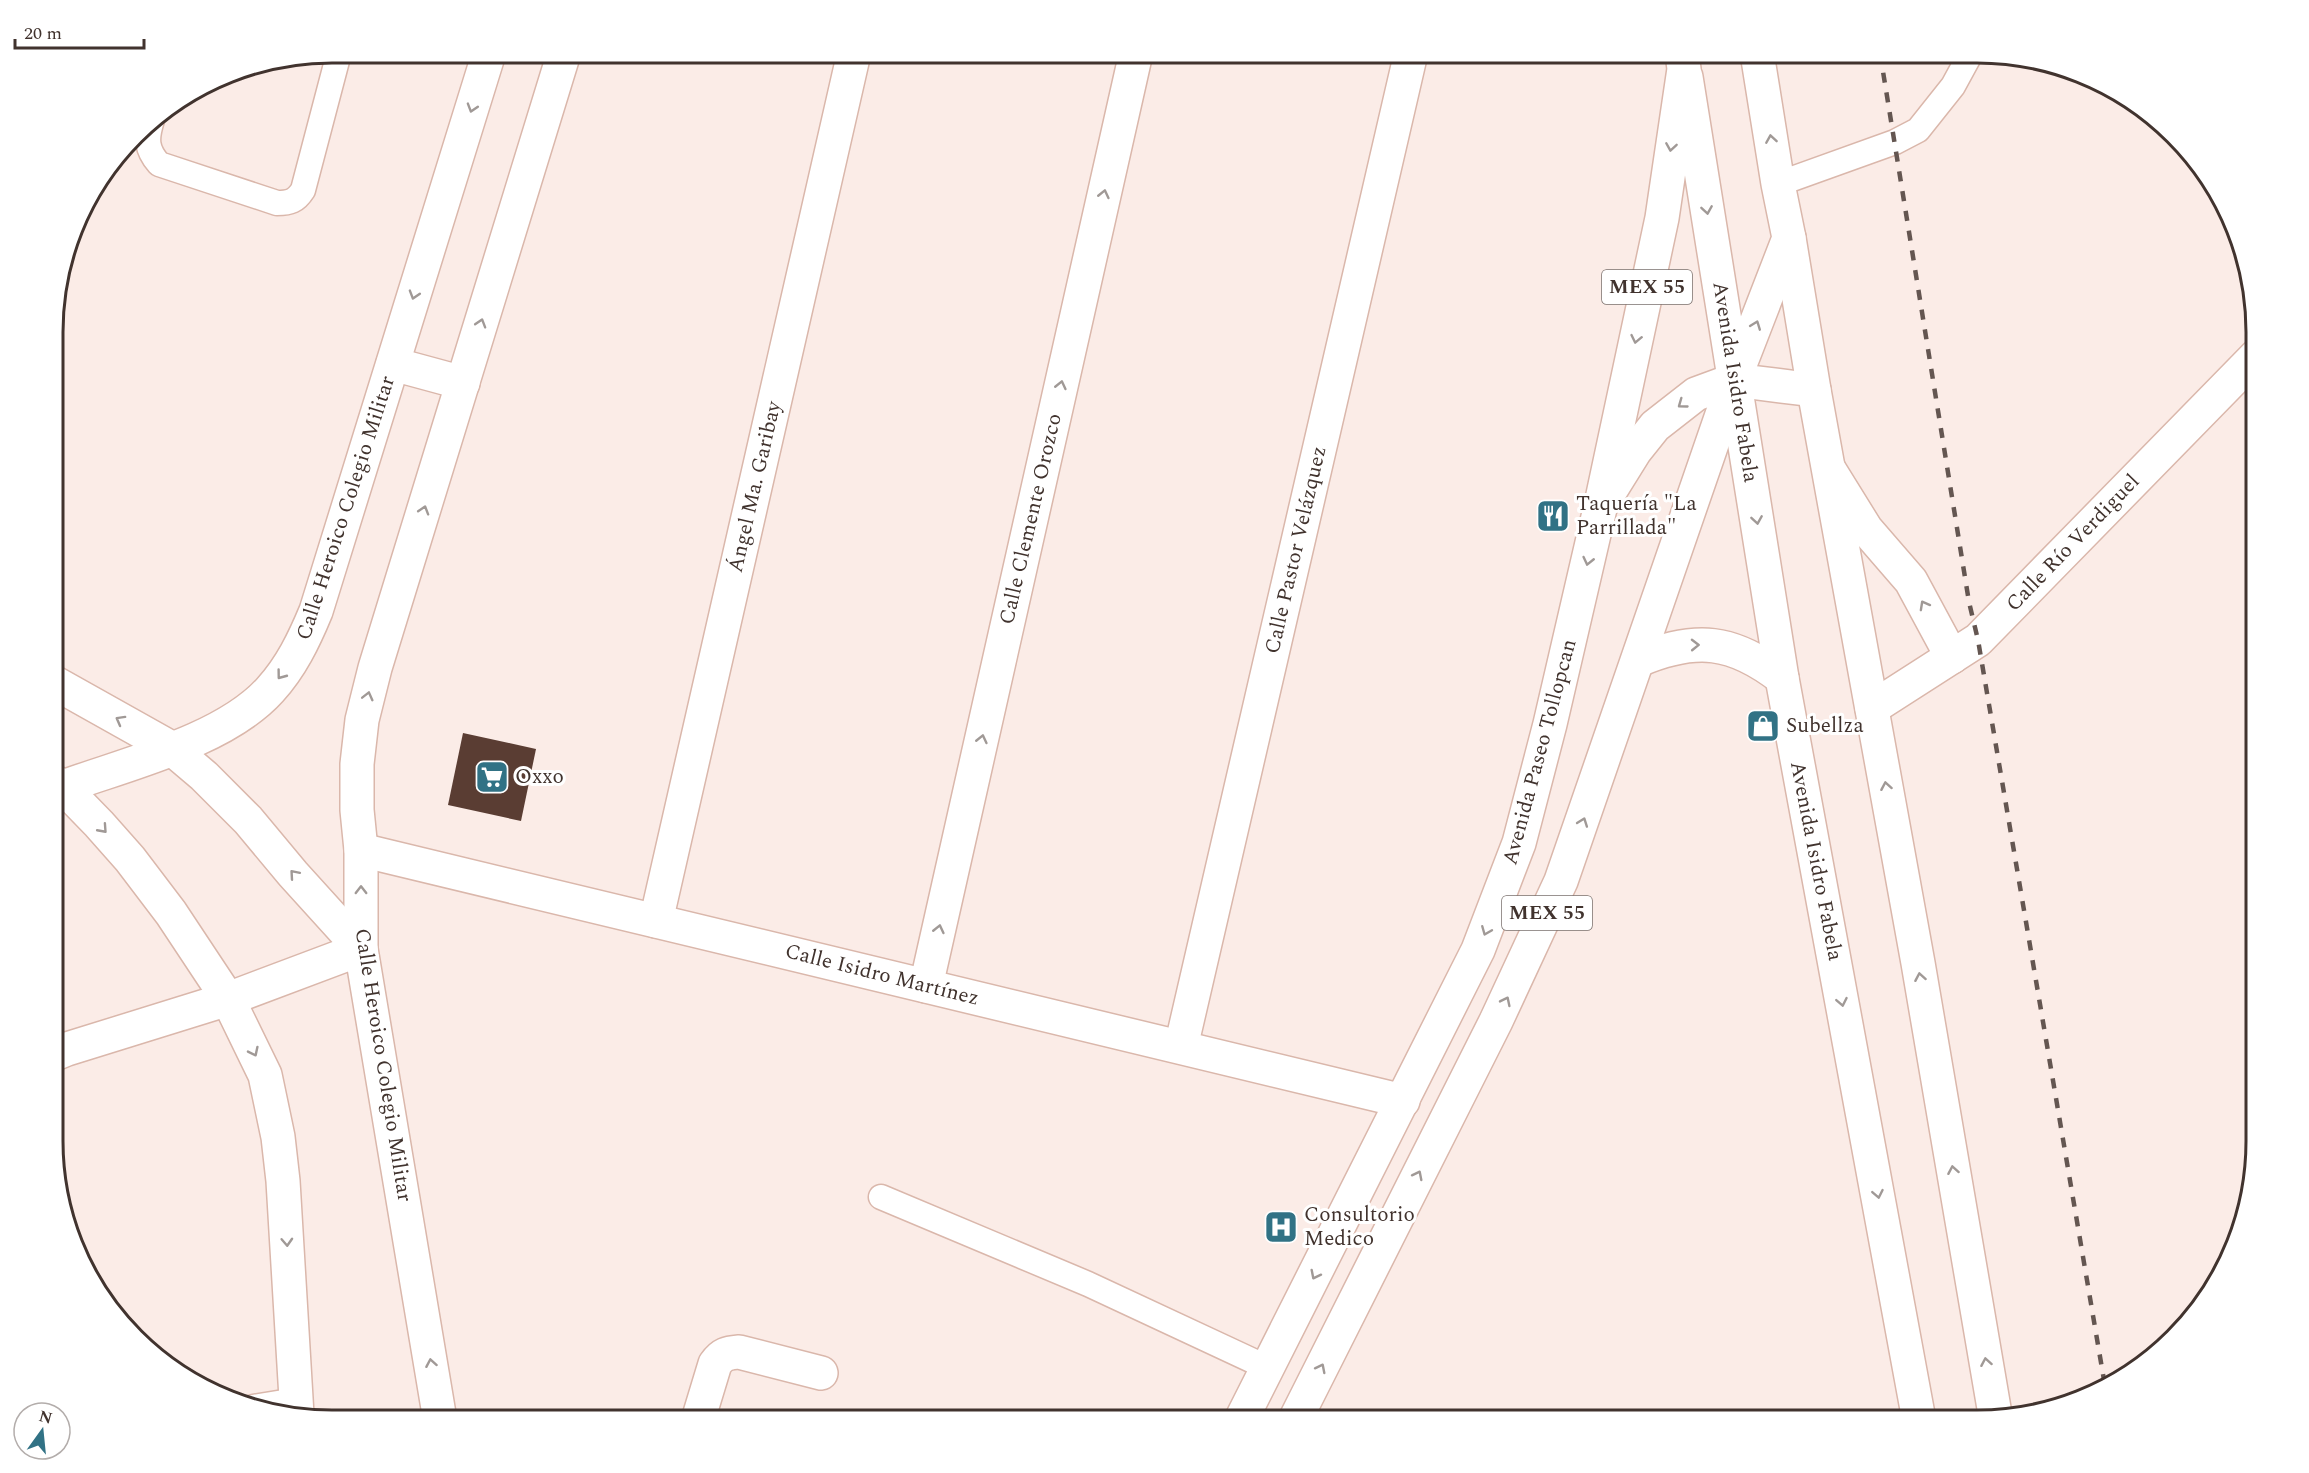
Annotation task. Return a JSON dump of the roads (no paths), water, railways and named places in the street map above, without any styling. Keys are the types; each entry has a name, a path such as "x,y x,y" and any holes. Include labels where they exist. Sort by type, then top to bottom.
{"main road":[{"name":"Calle Heroico Colegio Militar","path":"63,783 171,748 229,724 269,691 298,653 316,611 486,63"},
{"name":"Calle Heroico Colegio Militar","path":"438,1410 361,949 361,850 357,810 357,764 362,720 375,668 561,63"},
{"name":"Ángel Ma. Garibay","path":"656,921 851,63"},
{"name":"Calle Clemente Orozco","path":"926,986 1134,63"},
{"name":"Calle Pastor Velázquez","path":"1181,1047 1408,63"},
{"name":"Avenida Isidro Fabela","path":"1683,63 1782,678 1917,1410"},
{"name":"Avenida Paseo Tollopcan","path":"1246,1410 1478,950 1519,843 1550,724 1601,504 1662,218 1683,63"},
{"path":"1759,63 1778,184 1994,1409"},
{"path":"1734,380 1789,238"},
{"path":"393,364 463,383"},
{"name":"Calle Río Verdiguel","path":"1872,708 1978,640 2246,366"},
{"path":"1601,504 1654,426 1696,394 1734,380 1815,390"},
{"name":"MEX 55","path":"1300,1410 1528,954 1576,842 1734,380"},
{"path":"1830,471 1866,529 1911,581 1952,657"},
{"path":"1639,660 1663,650 1688,645 1714,645 1739,651 1762,662 1782,678"},
{"path":"63,687 171,748 204,776 248,820 361,949 228,999 63,1051"},
{"name":"Calle Heroico Colegio Militar","path":"63,788 130,859 171,913 228,999 266,1075 278,1137 283,1181 296,1407"},
{"name":"Calle Isidro Martínez","path":"361,850 1403,1101"},
{"path":"701,1410 715,1364 719,1357 727,1353 740,1352 821,1373"}],"lane":[{"path":"149,136 147,144 150,153 159,164 277,203 290,203 297,199 303,190 336,63"},
{"path":"1778,184 1895,142 1918,130 1953,86 1965,63"},
{"path":"881,1197 1088,1284 1268,1368"}],"railway":[{"path":"1882,63 1969,602 1978,640 2104,1378"}],"place":[{"name":"Taquería \"La Parrillada\"","path":"1553,516"},
{"name":"Subellza","path":"1763,726"},
{"name":"Oxxo","path":"492,777"},
{"name":"Consultorio Medico","path":"1281,1227"}]}
